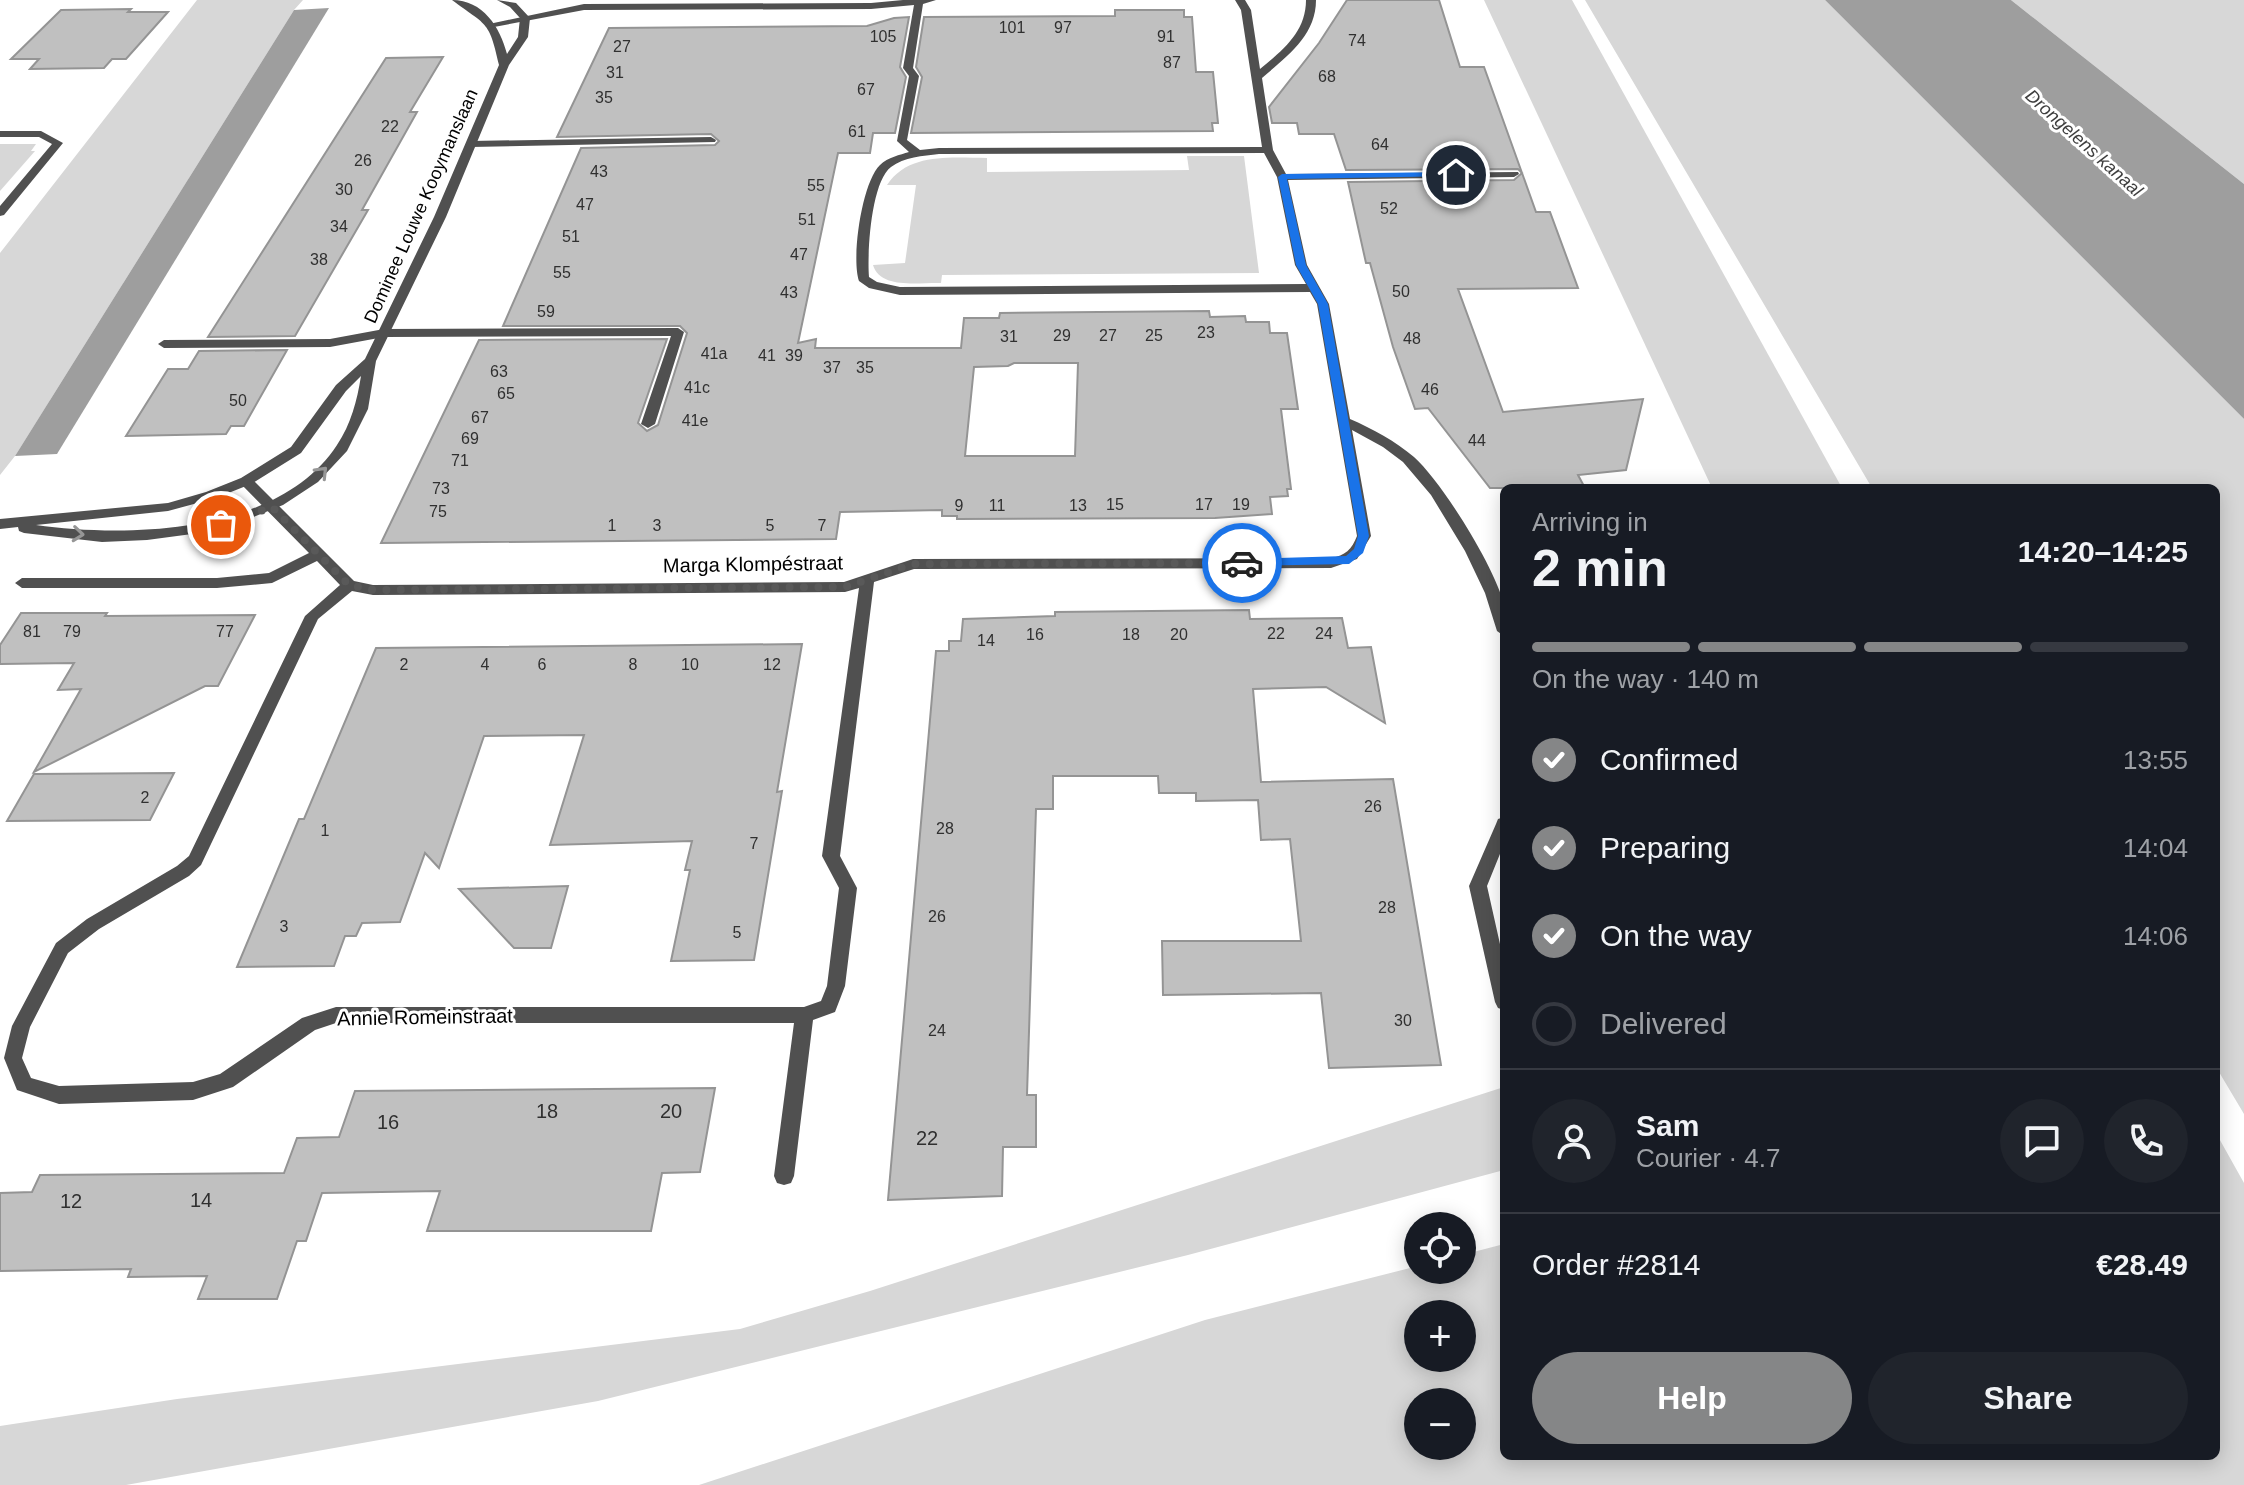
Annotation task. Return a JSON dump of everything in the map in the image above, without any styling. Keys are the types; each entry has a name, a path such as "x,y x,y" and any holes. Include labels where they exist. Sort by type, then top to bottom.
{"street":[{"path":"457,0 494,24 504,65"},
{"path":"502,0 513,5 525,18"},
{"name":"Marga Klompéstraat","path":"349,585 373,590 845,587 913,564 1331,563 1349,560 1359,550 1364,536 1323,304 1301,265 1282,177 1268,150 1246,10 1240,0"},
{"path":"1256,78 1294,44 1309,20 1311,0"},
{"path":"494,24 586,4 871,6 919,1 908,68 914,76 902,141 918,154"},
{"name":"Dominee Louwe Kooymanslaan","path":"0,525 168,507 246,481 296,450 316,427 341,388 370,361 440,217 504,65 523,37 525,18"},
{"path":"0,134 41,134 58,143 0,213"},
{"path":"471,144 711,140"},
{"path":"1268,150 918,154 882,168 874,183 861,264 863,278 873,285 900,291 1315,288"},
{"path":"1282,177 1514,174"},
{"path":"648,424 682,318"},
{"path":"164,344 330,343 384,333 678,332"},
{"name":"Dominee Louwe Kooymanslaan","path":"0,525 100,537 159,535 221,525 272,507 310,485 337,457 369,388 370,361"},
{"path":"1343,421 1377,436 1424,475 1478,562 1500,614"},
{"path":"246,481 349,585"},
{"path":"22,583 217,583 272,578 318,555"},
{"path":"784,1176 804,1015 828,1006 836,986 848,888 831,856 867,579"},
{"name":"Annie Romeinstraat","path":"349,585 312,616 195,860 183,871 93,924 62,948 21,1026 13,1058 24,1084 59,1095 193,1091 226,1081 309,1024 336,1015 804,1015"},
{"path":"1500,834 1478,886 1500,984"}],"shaded area":[{"path":"197,0 303,0 15,456 0,475 0,253"},
{"path":"1484,0 1572,0 1840,484 1710,484"},
{"path":"1585,0 1825,0 2244,419 2244,1114 2220,1074 2220,484 1870,484"},
{"path":"2011,0 2244,0 2244,184"},
{"path":"0,144 36,144 31,151 35,151 0,191"},
{"path":"1187,156 1244,156 1259,273 942,275 941,283 913,283 884,278 873,265 905,263 916,185 887,185 896,174 919,162 946,158 987,158 987,172 1189,170"},
{"path":"1500,1088 1500,1171 1188,1255 598,1401 126,1485 0,1485 0,1426 177,1399 740,1329 870,1291"},
{"path":"2220,1140 2244,1183 2244,1485 699,1485 1205,1320 1404,1270 1404,1284 1476,1284 1476,1251 1500,1245 1500,1460 2220,1460"}],"water":[{"name":"Drongelens kanaal","path":"1825,0 2011,0 2244,184 2244,419"},
{"path":"329,8 57,454 15,456 294,10"}],"building":[{"path":"1347,0 1439,0 1460,67 1484,67 1536,212 1550,212 1578,288 1458,289 1503,412 1643,399 1626,470 1578,475 1583,484 1500,484 1500,488 1490,488 1428,408 1415,409 1393,347 1370,263 1366,263 1348,182 1514,180 1522,173 1518,169 1346,170 1334,134 1299,134 1297,123 1272,123 1269,107 1319,43"},
{"path":"131,9 128,12 168,12 126,59 112,59 104,68 30,69 39,59 11,59 61,10"},
{"path":"1115,10 1184,10 1184,17 1192,17 1196,72 1213,72 1218,123 1212,123 1213,131 911,133 922,77 916,67 924,17 1115,16"},
{"path":"909,17 900,67 906,77 895,133 873,133 870,153 838,153 798,343 816,339 815,348 961,348 964,318 999,318 1000,313 1209,311 1210,317 1245,316 1246,322 1269,322 1270,333 1287,333 1298,409 1281,409 1291,489 1287,489 1288,496 1270,497 1272,514 1215,518 957,519 957,516 942,516 942,510 840,512 836,539 381,543 479,340 667,339 638,423 647,431 658,425 687,333 680,326 503,326 581,148 715,145 719,141 711,134 557,137 609,28 867,26","holes":["1014,363 1078,363 1075,456 965,456 974,367"]},
{"path":"443,57 410,112 417,112 362,210 368,210 295,336 208,337 386,58"},
{"path":"287,350 244,426 231,426 226,434 126,436 168,369 188,369 199,351"},
{"path":"1249,610 1250,619 1342,618 1348,648 1371,647 1385,723 1326,687 1253,689 1261,782 1393,779 1441,1065 1329,1068 1321,993 1163,995 1162,941 1301,941 1290,839 1261,840 1258,800 1196,801 1196,793 1159,793 1158,776 1053,776 1053,809 1036,809 1027,1095 1036,1095 1036,1147 1003,1147 1002,1196 888,1200 936,651 949,651 949,641 961,641 963,619 1055,616 1055,612"},
{"path":"21,613 255,615 218,686 205,686 34,772 81,689 58,690 74,663 0,664 0,645"},
{"path":"802,644 777,792 782,791 754,960 671,961 690,870 685,870 692,841 550,845 584,735 484,736 439,868 425,853 400,922 362,923 356,936 345,936 334,966 237,967 376,648"},
{"path":"174,773 150,820 7,821 34,774"},
{"path":"568,886 551,948 514,948 459,889"},
{"path":"715,1088 700,1172 662,1173 651,1231 427,1231 440,1191 322,1193 306,1241 297,1241 277,1299 198,1299 207,1276 128,1277 131,1269 0,1271 0,1193 32,1192 40,1175 284,1173 297,1138 339,1137 355,1091"}],"way so far":[{"path":"221,525 272,507 349,585 373,590 845,587 913,564 1242,563"}],"route":[{"path":"1242,563 1331,563 1349,560 1359,550 1364,536 1323,304 1301,265 1282,177 1456,175"}]}
